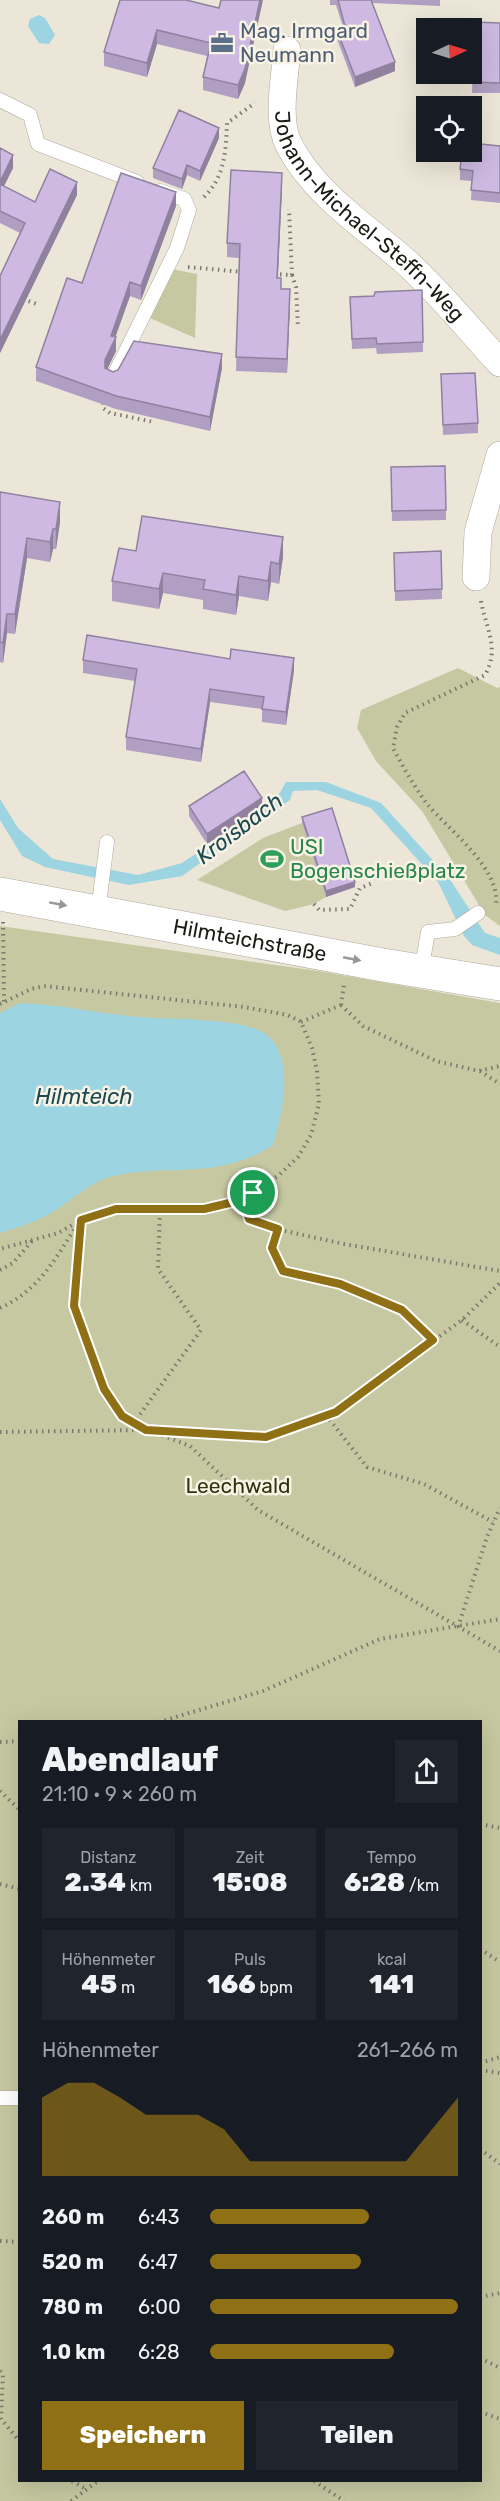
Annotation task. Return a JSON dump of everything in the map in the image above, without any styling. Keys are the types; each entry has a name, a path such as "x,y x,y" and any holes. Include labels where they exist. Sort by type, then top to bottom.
{"main road":[{"name":"Hilmteichstraße","path":"2,894 99,898 421,972 500,984"}],"street":[{"name":"Johann-Michael-Steffn-Weg","path":"287,50 282,104 288,144 311,176 355,220 407,264 500,363"},
{"path":"476,577 478,532 500,455"}],"lane":[{"path":"0,100 30,115 38,144 184,199 189,205 177,248 113,377"},
{"path":"99,898 107,842"},
{"path":"421,972 429,932 454,929 478,913"},
{"path":"0,2098 18,2098"}],"path":[{"path":"189,205 200,201 212,190 224,165 227,123 256,102 259,95"},
{"path":"289,209 292,274 296,287 298,328"},
{"path":"169,262 197,269 252,273"},
{"path":"263,273 292,274"},
{"path":"20,297 39,305"},
{"path":"113,377 103,408 110,413 154,422"},
{"path":"476,577 495,653 492,664 486,675 405,713 397,727 393,748 427,803 491,874 499,897 497,903 478,913"},
{"path":"314,904 319,910 350,909 360,888 373,883"},
{"path":"0,1248 58,1233 81,1220 116,1209 204,1209 238,1201 279,1175 298,1157 311,1134 319,1104 317,1071 301,1022 288,1015 244,1007 173,1002 72,987 31,988 2,1003 2,894"},
{"path":"301,1022 341,1005 363,1026 413,1052 456,1067 479,1071 500,1084"},
{"path":"479,1071 500,1066"},
{"path":"253,1193 246,1208 249,1219 278,1229 375,1250 500,1271"},
{"path":"133,1424 201,1330 158,1269 160,1210"},
{"path":"0,1308 14,1302 46,1274 81,1220"},
{"path":"81,1220 74,1306 104,1389 122,1416 146,1430 190,1446 258,1510 500,1651"},
{"path":"278,1229 272,1248 283,1271 340,1284 402,1310 433,1340"},
{"path":"0,1270 13,1263 32,1240"},
{"path":"0,1432 146,1430 266,1437 336,1412 462,1320 500,1283"},
{"path":"462,1320 500,1347"},
{"path":"326,1416 366,1467 424,1484 494,1522"},
{"path":"458,1628 500,1508"},
{"path":"170,1720 263,1691 380,1639 458,1628 500,1619"},
{"path":"0,1742 18,1741"},
{"path":"0,1791 18,1808"},
{"path":"482,1824 500,1828"},
{"path":"0,1884 18,1888"},
{"path":"482,1950 500,1962"},
{"path":"482,2062 500,2056"},
{"path":"482,2070 500,2073"},
{"path":"482,2150 500,2164"},
{"path":"0,2241 18,2242"},
{"path":"482,2297 500,2293"},
{"path":"482,2359 500,2368"},
{"path":"0,2371 3,2374 1,2420 18,2440"},
{"path":"482,2413 500,2419"},
{"path":"74,2482 86,2489"},
{"path":"70,2501 96,2482"},
{"path":"316,2482 344,2501"}],"green space":[{"path":"171,269 197,274 195,338 150,318"},
{"path":"458,668 497,688 500,687 500,926 485,915 422,811 376,761 357,728 361,710"},
{"name":"USI Bogenschießplatz","path":"302,823 326,897 314,904 285,911 197,880 263,838"},
{"name":"Leechwald","path":"0,926 318,971 500,1003 500,2501 0,2501"}],"water":[{"path":"39,15 45,18 55,35 49,44 39,43 28,26 30,19"},
{"name":"Kroisbach","path":"286,782 326,782 381,803 449,878 485,933 500,938 500,955 472,945 464,936 438,882 371,808 317,790 293,791 290,800 182,876 129,885 45,867 22,856 0,820 0,799 18,828 53,859 138,875 182,863 262,809 278,796"},
{"name":"Hilmteich","path":"20,1003 61,1006 129,1016 237,1024 264,1033 274,1043 281,1056 284,1070 283,1102 273,1145 233,1163 213,1167 135,1172 114,1176 97,1182 45,1216 0,1233 0,1013"}],"building":[{"path":"120,0 186,0 219,8 221,0 260,0 245,69 238,85 203,77 211,43 157,30 147,63 104,52"},
{"path":"338,0 371,0 395,62 355,77 337,30 345,26"},
{"path":"482,22 500,23 500,83 482,82"},
{"path":"179,110 219,128 200,171 187,165 182,179 153,168"},
{"path":"482,144 500,146 500,193 471,190 473,171 460,169 461,162 482,162"},
{"path":"0,148 13,155 0,182"},
{"path":"50,169 77,182 0,340 0,276 25,223 0,211 0,184 35,202"},
{"path":"231,170 282,173 277,278 281,278 281,289 290,289 287,359 236,357 240,244 227,243"},
{"path":"121,173 176,192 141,286 130,282 111,336 116,337 105,360 105,368 113,372 118,370 134,341 222,354 210,417 116,396 36,367 67,278 82,283"},
{"path":"422,290 423,342 377,344 376,338 352,339 350,297 374,296 375,292"},
{"path":"475,373 478,423 443,425 441,374"},
{"path":"445,466 446,510 392,511 391,467"},
{"path":"0,492 60,502 56,529 53,529 50,542 27,538 15,614 7,614 3,643 0,642"},
{"path":"142,516 283,537 279,564 271,562 268,581 239,576 236,595 203,589 205,580 163,573 159,589 112,581 119,548 136,551"},
{"path":"441,551 442,589 395,591 394,553"},
{"path":"87,635 230,659 231,649 294,658 286,712 262,709 264,697 210,689 201,749 126,737 137,669 83,660"},
{"path":"244,771 262,798 207,834 189,806"},
{"path":"332,808 355,882 326,891 302,817"}],"place":[{"name":"Mag. Irmgard Neumann","path":"222,43"},
{"name":"USI Bogenschießplatz","path":"272,859"}],"route":[{"path":"253,1193 246,1208 249,1219 278,1229 272,1248 283,1271 340,1284 402,1310 433,1340 336,1412 266,1437 146,1430 133,1424 122,1416 104,1389 95,1370 74,1306 81,1220 116,1209 204,1209 238,1201 253,1193"}]}
